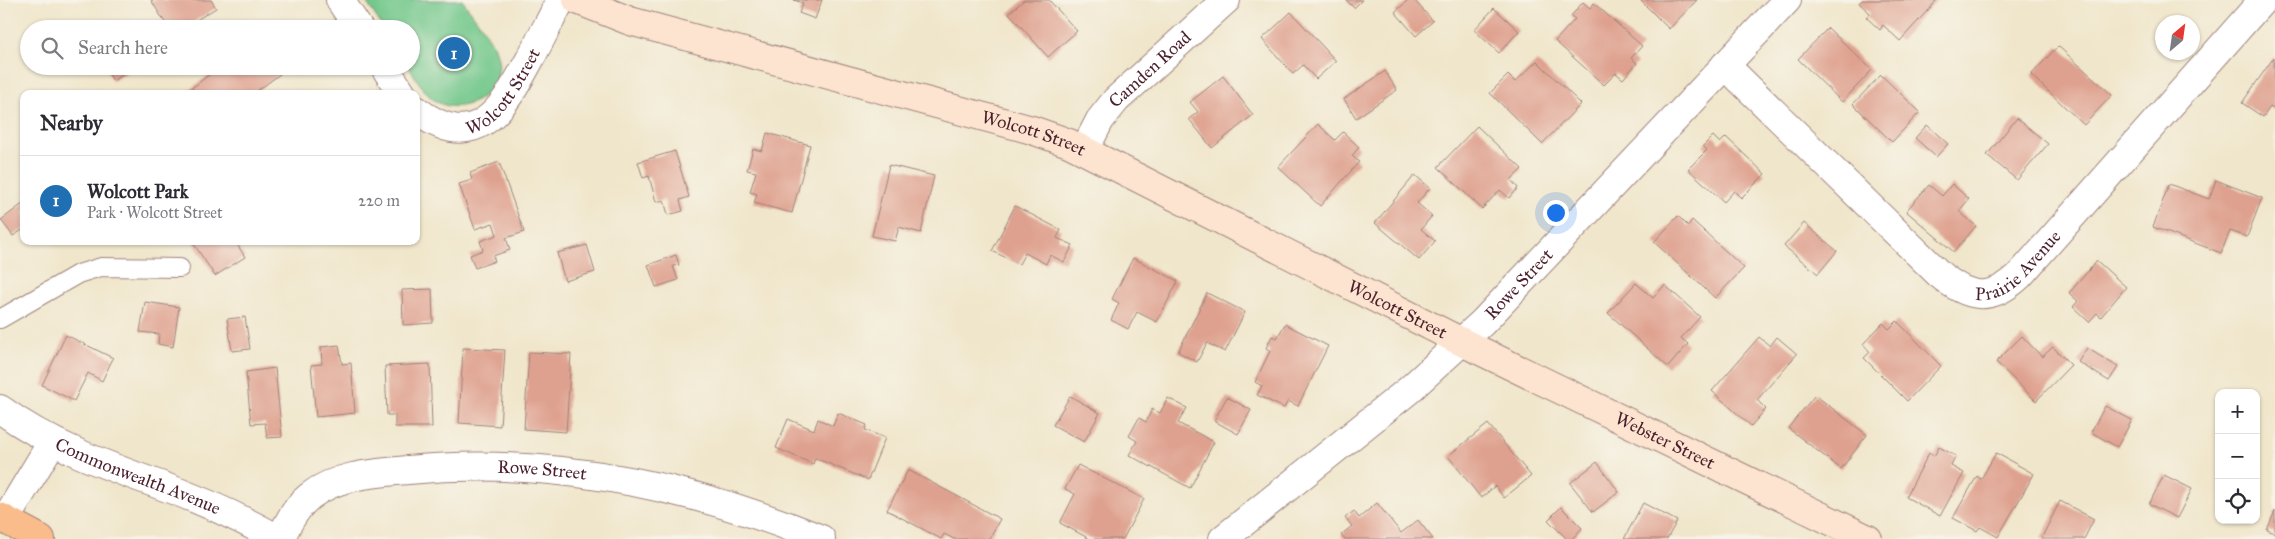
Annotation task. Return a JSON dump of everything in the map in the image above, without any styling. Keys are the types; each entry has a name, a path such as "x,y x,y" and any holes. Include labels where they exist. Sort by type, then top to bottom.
{"main road":[{"path":"3,519 41,539"}],"street":[{"path":"340,0 353,20"},
{"name":"Wolcott Street","path":"420,112 437,123 461,129 472,127 493,116 514,88 561,0"},
{"name":"Wolcott Street","path":"577,0 630,21 1032,130 1085,150 1462,342"},
{"name":"Camden Road","path":"1085,150 1100,120 1116,100 1226,0"},
{"name":"Rowe Street","path":"1223,539 1390,405 1462,342 1497,308 1787,0"},
{"name":"Prairie Avenue","path":"1725,65 1939,274 1969,292 1990,294 2000,291 2019,276 2263,0"},
{"path":"390,75 399,90"},
{"name":"Webster Street","path":"1462,342 1868,539"},
{"name":"Commonwealth Avenue","path":"0,409 19,424 52,442 117,470 218,508 279,539"},
{"path":"3,519 52,442"},
{"name":"Rowe Street","path":"279,539 298,508 310,496 335,483 382,472 485,466 555,469 658,486 715,502 822,539"}],"lane":[{"path":"0,319 86,271 101,267 180,268"}],"green space":[{"path":"365,0 462,0 493,44 498,59 498,71 495,82 488,92 468,104 445,105 434,100 423,89 414,75 420,75 420,20 378,20"}],"building":[{"path":"151,0 211,0 216,8 197,20 163,20"},
{"path":"794,0 822,0 815,19 799,13 803,3"},
{"path":"1024,0 1049,0 1077,31 1048,57 1009,13"},
{"path":"1346,0 1362,0 1354,8"},
{"path":"1408,0 1414,0 1433,21 1416,36 1395,12"},
{"path":"1640,0 1697,0 1669,29"},
{"path":"1862,0 1937,0 1900,41 1883,25 1880,30 1866,17 1870,13 1859,3"},
{"path":"1583,2 1590,8 1594,3 1642,46 1631,58 1637,63 1623,79 1616,73 1604,85 1555,41 1575,19 1571,16"},
{"path":"1494,8 1519,31 1499,53 1474,30"},
{"path":"1291,12 1336,61 1316,79 1303,65 1293,74 1262,39"},
{"path":"1828,28 1872,70 1842,102 1798,59"},
{"path":"2058,46 2112,95 2084,125 2031,75"},
{"path":"2274,57 2275,110 2270,107 2263,117 2242,103"},
{"path":"1537,61 1581,104 1542,144 1490,93 1508,75 1515,82"},
{"path":"1385,71 1397,90 1356,118 1344,99"},
{"path":"109,75 122,75 113,81"},
{"path":"209,75 279,75 258,90 189,90"},
{"path":"1881,75 1920,112 1892,142 1853,104"},
{"path":"1223,76 1253,115 1212,148 1189,119 1198,112 1190,102"},
{"path":"2017,118 2048,144 2017,180 1987,155"},
{"path":"1318,124 1335,140 1343,132 1359,147 1352,156 1359,162 1320,206 1278,167"},
{"path":"1927,125 1948,144 1936,157 1915,138"},
{"path":"1477,126 1522,169 1511,180 1518,188 1509,198 1500,190 1482,209 1438,167"},
{"path":"767,133 810,145 792,213 754,203 757,194 750,192 756,172 747,170 753,149 762,151"},
{"path":"1713,136 1720,143 1726,137 1765,174 1741,198 1734,191 1724,202 1688,169 1707,150 1703,146"},
{"path":"675,151 689,197 680,200 683,211 668,215 664,200 656,202 649,176 643,178 638,162"},
{"path":"499,162 524,232 506,238 510,250 493,256 495,261 475,268 470,255 483,250 480,241 497,235 493,223 475,229 459,184 472,180 470,173"},
{"path":"889,165 934,176 921,233 899,227 895,241 872,236"},
{"path":"1415,175 1430,188 1417,203 1432,216 1421,229 1435,241 1419,260 1375,223"},
{"path":"2216,180 2262,198 2247,237 2230,231 2221,253 2153,227 2169,184 2209,199"},
{"path":"1952,184 1969,199 1959,211 1976,226 1954,252 1906,211 1929,185 1942,196"},
{"path":"20,206 20,232 13,236 1,220"},
{"path":"1015,206 1061,230 1057,238 1073,245 1064,262 1050,255 1046,264 1025,253 1019,264 992,251"},
{"path":"1678,216 1688,226 1692,220 1744,268 1715,298 1654,242"},
{"path":"1804,223 1837,251 1818,274 1784,246"},
{"path":"195,245 238,245 245,257 215,276"},
{"path":"587,245 595,272 565,281 557,253"},
{"path":"676,255 679,265 673,266 678,280 656,287 648,265"},
{"path":"1133,258 1178,281 1157,322 1137,312 1128,329 1111,320 1119,303 1112,299"},
{"path":"2097,261 2126,287 2101,317 2097,313 2089,322 2073,307 2078,301 2069,293"},
{"path":"1636,283 1653,298 1665,285 1700,317 1681,338 1688,344 1668,367 1608,313"},
{"path":"432,289 433,323 403,325 402,290"},
{"path":"1207,293 1245,312 1225,352 1207,343 1197,362 1178,352"},
{"path":"145,302 179,307 173,347 158,344 159,334 140,332"},
{"path":"245,317 250,349 232,351 227,319"},
{"path":"1897,321 1941,366 1907,401 1864,358 1870,352 1863,344 1883,323 1889,329"},
{"path":"1285,324 1328,346 1298,406 1288,401 1284,408 1257,395 1262,386 1255,382 1270,351 1266,348 1272,336 1277,338"},
{"path":"66,335 113,358 102,381 88,373 74,401 42,385"},
{"path":"2022,336 2042,357 2053,347 2071,365 2036,401 1996,362"},
{"path":"1759,337 1770,346 1777,337 1797,354 1757,400 1766,409 1751,426 1712,391"},
{"path":"339,345 342,364 351,363 355,413 316,417 311,365 322,364 321,347"},
{"path":"463,348 505,350 500,426 459,423"},
{"path":"2087,348 2118,367 2109,381 2078,362"},
{"path":"529,352 571,354 566,432 524,429"},
{"path":"430,364 432,427 395,427 395,415 387,415 385,366"},
{"path":"275,368 282,437 267,438 265,423 251,424 246,372"},
{"path":"1815,395 1867,435 1841,469 1788,428"},
{"path":"1070,396 1100,413 1084,442 1053,425"},
{"path":"1227,397 1251,410 1238,434 1214,421"},
{"path":"1168,398 1187,408 1178,423 1214,442 1190,488 1129,455 1137,441 1129,436 1139,418 1146,422 1152,409 1160,413"},
{"path":"2105,406 2132,420 2117,447 2091,432"},
{"path":"838,413 867,425 865,430 885,438 868,480 815,458 813,464 776,448 788,419 814,430 818,419 833,426"},
{"path":"1488,424 1531,476 1504,498 1495,486 1481,498 1448,456"},
{"path":"1939,447 1956,456 1951,466 1964,473 1940,516 1906,497 1929,453 1934,456"},
{"path":"1996,453 2034,474 1998,537 1980,527 1977,531 1953,518 1977,476 1981,479"},
{"path":"1597,462 1619,492 1593,512 1570,483"},
{"path":"1078,465 1144,499 1123,539 1090,539 1060,523 1075,494 1065,489"},
{"path":"908,470 1000,519 989,539 954,539 944,534 941,539 887,510"},
{"path":"2164,475 2192,489 2177,518 2149,504"},
{"path":"2060,501 2094,519 2084,539 2041,539"},
{"path":"1377,503 1401,533 1418,520 1433,539 1344,539 1341,535 1352,526 1345,518 1354,511 1359,518"},
{"path":"1643,503 1677,521 1667,539 1624,539"},
{"path":"1561,507 1582,528 1572,539 1567,539 1548,520"},
{"path":"2275,511 2275,533 2267,530"}],"place":[{"name":"Wolcott Park","path":"454,53"}]}
